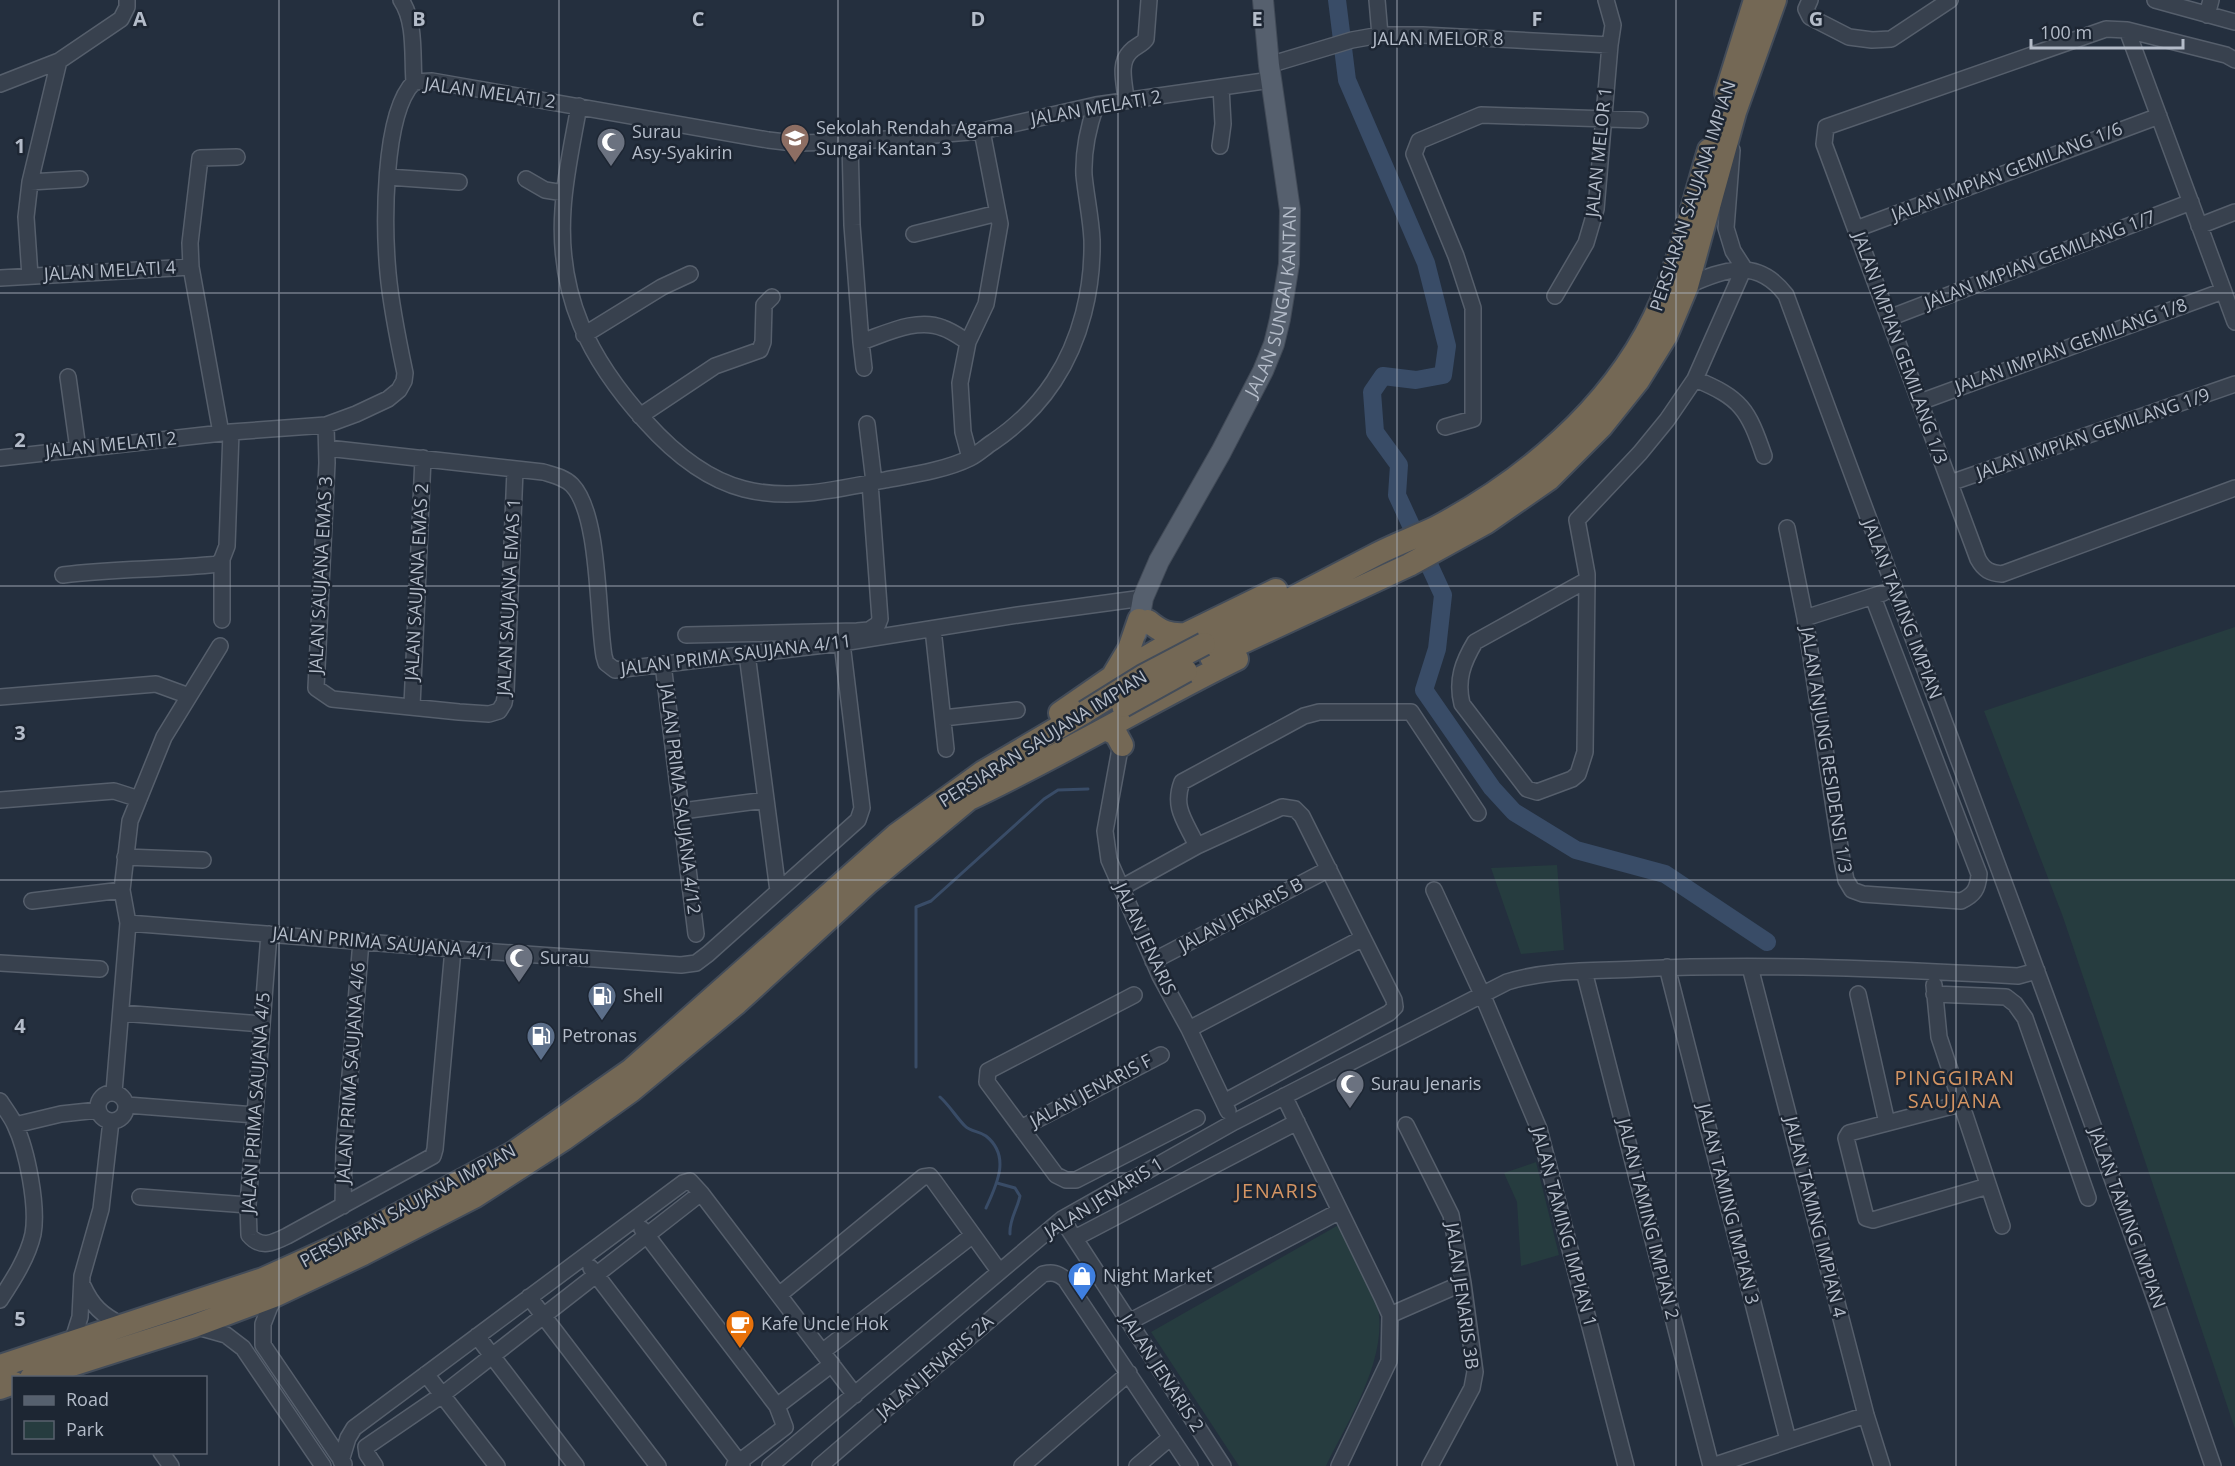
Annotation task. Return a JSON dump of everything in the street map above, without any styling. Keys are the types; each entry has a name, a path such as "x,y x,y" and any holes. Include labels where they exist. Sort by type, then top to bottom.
{"highway":[{"name":"PERSIARAN SAUJANA IMPIAN","path":"1440,542 1475,504 1524,471 1570,431 1602,397 1630,359 1654,319 1670,278 1755,0"},
{"name":"PERSIARAN SAUJANA IMPIAN","path":"35,1376 194,1326 274,1296 363,1254 474,1197 564,1139 631,1091 737,1003 862,888 1001,774 1108,719 1200,645 1388,549 1440,542 1487,522 1549,479 1602,426 1638,381 1666,336 1687,286 1735,112 1775,0"},
{"path":"1122,746 1108,719 1180,687 1412,568 1440,542"},
{"name":"PERSIARAN SAUJANA IMPIAN","path":"1200,645 1412,568"},
{"path":"1112,677 1129,649 1144,613 1163,633 1200,645"},
{"path":"983,772 1000,756 1112,677 1138,662 1200,645"},
{"name":"PERSIARAN SAUJANA IMPIAN","path":"0,1366 263,1280 356,1237 513,1153 631,1070 896,835 983,772 1108,719"}],"main road":[{"name":"JALAN SUNGAI KANTAN","path":"1108,719 1138,662 1144,613 1152,578 1169,541 1217,459 1263,371 1274,344 1280,319 1289,264 1290,210 1270,72 1263,0"}],"street":[{"path":"0,84 59,61 121,19 127,7 127,0"},
{"path":"401,0 407,9 412,40 414,82"},
{"path":"1126,100 1123,62 1129,52 1145,41 1149,0"},
{"path":"1377,0 1380,35"},
{"name":"JALAN MELOR 1","path":"1555,296 1586,243 1596,208 1613,25 1606,0"},
{"path":"1810,0 1806,9 1810,17 1849,37 1872,40 1891,39 1950,0"},
{"path":"2155,0 2202,6 2235,22"},
{"name":"JALAN IMPIAN GEMILANG 1/3","path":"2127,30 2106,29 1826,127 1824,144 1983,568 1992,573 2002,574 2235,488"},
{"path":"2127,30 2226,54 2235,60"},
{"path":"2127,30 2199,226 2228,294 2235,322"},
{"name":"JALAN MELOR 8","path":"1270,72 1352,40 1380,35 1610,45"},
{"name":"JALAN MELATI 4","path":"30,276 26,218 30,182 59,61"},
{"name":"JALAN MELATI 2","path":"0,458 226,433 326,425 357,414 388,399 399,390 405,373 388,274 386,209 392,132 406,90 414,82 432,81 794,143 850,142 982,131 1096,105 1221,87 1270,72"},
{"path":"1220,146 1223,124 1221,87"},
{"path":"579,106 562,210 566,272 584,335 609,378 640,416 674,450 700,470 744,489 800,495 920,474 970,458 1021,422 1037,406 1068,357 1083,319 1092,248 1084,156 1088,129 1096,105"},
{"path":"1735,112 1726,228 1733,251 1744,268"},
{"path":"1445,427 1473,419 1473,314 1456,256 1414,154 1419,141 1481,115 1640,120"},
{"name":"JALAN IMPIAN GEMILANG 1/6","path":"1856,229 2159,116"},
{"path":"970,458 963,432 960,383 968,342 986,304 1000,224 982,131"},
{"path":"850,142 852,225 864,368"},
{"path":"63,574 98,570 153,570 218,564 222,559 227,546 226,433 191,267 190,243 200,158 237,157"},
{"path":"388,177 459,182"},
{"path":"30,182 80,179"},
{"path":"526,179 545,190 564,193"},
{"name":"JALAN IMPIAN GEMILANG 1/7","path":"1889,318 2191,202"},
{"path":"914,234 998,213"},
{"path":"2199,226 2235,213"},
{"name":"JALAN MELATI 4","path":"0,278 191,267"},
{"path":"1687,286 1744,268"},
{"path":"1587,580 1475,642 1464,660 1460,675 1462,704 1527,789 1537,792 1572,779 1578,774 1585,752 1587,580 1577,524 1579,516 1640,453 1667,420 1695,378 1744,268"},
{"name":"JALAN TAMING IMPIAN","path":"1744,268 1765,276 1778,285 1786,295 2037,970 2152,1287 2213,1466"},
{"path":"584,335 662,287 690,273"},
{"name":"JALAN IMPIAN GEMILANG 1/8","path":"1920,402 2228,294"},
{"path":"640,416 715,366 760,350 763,342 764,305 772,297"},
{"path":"861,342 925,324 944,328 968,342"},
{"path":"68,377 78,449"},
{"path":"1695,378 1716,388 1743,408 1752,423 1764,456"},
{"name":"JALAN IMPIAN GEMILANG 1/9","path":"1950,483 2235,384"},
{"path":"686,635 856,631 869,630 879,624 867,424"},
{"path":"326,425 327,455"},
{"name":"JALAN PRIMA SAUJANA 4/11","path":"327,455 423,458 543,472 566,480 580,495 585,506 591,532 601,636 606,663 615,670 842,643 1018,615 1144,613"},
{"name":"JALAN SAUJANA EMAS 3","path":"327,455 316,688 332,699 411,706"},
{"name":"JALAN SAUJANA EMAS 2","path":"411,706 423,458"},
{"name":"JALAN SAUJANA EMAS 1","path":"411,706 489,714 499,711 504,703 515,470"},
{"name":"JALAN ANJUNG RESIDENSI 1/3","path":"1787,528 1805,618 1846,880 1852,890 1863,894 1961,902 1972,896 1978,886 1979,874 1873,597"},
{"path":"222,559 222,620"},
{"path":"1805,618 1894,589"},
{"path":"933,629 946,748"},
{"name":"JALAN PRIMA SAUJANA 4/1","path":"128,923 453,949 681,964 696,963 858,820 862,808 842,643"},
{"path":"114,1092 128,923 122,890 130,821 164,737 220,646"},
{"path":"747,654 778,891"},
{"name":"JALAN PRIMA SAUJANA 4/12","path":"663,664 696,934"},
{"path":"0,697 156,684 189,696"},
{"path":"943,718 1017,710"},
{"path":"1197,846 1178,805 1177,795 1182,782 1304,716 1319,712 1411,712 1478,813"},
{"name":"JALAN JENARIS","path":"1122,746 1105,831 1109,860 1153,961 1234,1122"},
{"path":"0,800 114,791 139,800"},
{"path":"682,811 766,800"},
{"path":"1121,888 1197,846 1282,807 1295,809 1302,816 1394,1000 1395,1007 1389,1013 1224,1102"},
{"path":"125,857 202,860"},
{"name":"JALAN JENARIS B","path":"1153,961 1329,869"},
{"path":"32,901 122,890"},
{"name":"JALAN TAMING IMPIAN 1","path":"1434,890 1482,994 1539,1129 1626,1466"},
{"name":"JALAN PRIMA SAUJANA 4/5","path":"269,934 248,1205 249,1235 259,1244 278,1241 433,1156 453,949"},
{"path":"1189,1029 1363,938"},
{"name":"JALAN PRIMA SAUJANA 4/6","path":"343,1206 344,1149 361,941"},
{"path":"0,963 100,969"},
{"path":"1482,994 1531,975 1667,967 1841,967 2019,976 2037,970"},
{"name":"JALAN TAMING IMPIAN 3","path":"1667,967 1788,1440"},
{"name":"JALAN TAMING IMPIAN 4","path":"1750,967 1866,1415 1882,1466"},
{"name":"JALAN TAMING IMPIAN 2","path":"1584,971 1711,1466"},
{"path":"1934,971 1939,1037 2002,1226"},
{"name":"JALAN JENARIS 1","path":"779,1463 855,1395 1062,1219 1234,1122 1482,994"},
{"path":"1858,994 1887,1123"},
{"path":"1934,994 2006,997 2015,1004 2025,1018 2088,1198"},
{"path":"1134,995 988,1071 987,1082 1056,1175 1066,1180 1076,1180 1197,1118"},
{"path":"121,1013 262,1024"},
{"name":"JALAN JENARIS F","path":"1021,1128 1161,1055"},
{"path":"114,1092 122,1096 127,1105 123,1116 111,1121 101,1116 98,1110 102,1097 114,1092"},
{"path":"1284,1096 1390,1315 1389,1361 1339,1466"},
{"path":"0,1101 15,1125 32,1191 34,1212 33,1235 24,1258 0,1300"},
{"path":"1960,1104 1849,1133 1845,1138 1866,1218 1873,1221 1988,1186"},
{"path":"127,1105 255,1115"},
{"path":"15,1125 61,1113 98,1110"},
{"path":"64,1346 74,1336 78,1327 82,1276 103,1201 111,1121"},
{"path":"1075,1238 1297,1122"},
{"name":"JALAN JENARIS 3B","path":"1406,1125 1451,1215 1475,1372 1472,1388 1430,1466"},
{"path":"1149,1142 1161,1162"},
{"path":"779,1295 923,1177 930,1176 999,1271"},
{"path":"343,1463 348,1438 354,1428 683,1183 690,1181 855,1395"},
{"path":"375,1466 366,1454 366,1447 442,1395 647,1235 698,1189"},
{"path":"140,1197 248,1205"},
{"path":"1129,1322 1340,1210"},
{"path":"583,1257 739,1465 785,1427 785,1422 777,1406 635,1219"},
{"name":"JALAN JENARIS 2","path":"1062,1219 1223,1466"},
{"path":"777,1406 827,1358 973,1235"},
{"name":"JALAN JENARIS 2A","path":"820,1466 1043,1274 1058,1274 1065,1279 1129,1373"},
{"path":"1390,1315 1463,1283"},
{"path":"83,1286 94,1307 122,1325"},
{"path":"274,1296 263,1324 263,1345 343,1463"},
{"path":"529,1297 658,1466"},
{"path":"194,1326 226,1335 243,1348 323,1466"},
{"path":"477,1336 576,1466"},
{"path":"1022,1466 1129,1373 1190,1466"},
{"path":"426,1374 497,1466"},
{"path":"1711,1466 1866,1415"},
{"path":"316,1423 332,1431 354,1428"},
{"path":"1137,1466 1171,1437"}],"green space":[{"path":"2235,627 2235,1429 2063,917 1984,711"},
{"path":"1557,865 1564,950 1521,954 1491,868"},
{"path":"1536,1162 1559,1255 1521,1266 1517,1202 1504,1173"},
{"path":"1342,1223 1376,1299 1379,1320 1378,1342 1366,1385 1326,1466 1239,1466 1151,1332"}],"waterway":[{"path":"1337,0 1347,80 1426,263 1447,346 1443,375 1416,380 1383,376 1372,392 1375,432 1399,465 1397,495 1443,595 1437,649 1424,690 1492,788 1514,812 1576,850 1665,874 1767,942"},
{"path":"916,1067 916,907 931,901 1044,799 1058,790 1088,789"},
{"path":"940,1097 965,1126 986,1136 998,1152 1000,1170 986,1208"},
{"path":"997,1183 1015,1188 1020,1196 1010,1234"}],"place":[{"name":"Sekolah Rendah Agama Sungai Kantan 3","path":"795,164"},
{"name":"Surau Asy-Syakirin","path":"611,168"},
{"name":"Surau","path":"519,984"},
{"name":"Shell","path":"602,1022"},
{"name":"Petronas","path":"541,1062"},
{"name":"Surau Jenaris","path":"1350,1110"},
{"name":"Night Market","path":"1082,1302"},
{"name":"Kafe Uncle Hok","path":"740,1350"}],"district":[{"name":"PINGGIRAN SAUJANA","path":"1955,1090"},
{"name":"JENARIS","path":"1277,1191"}]}
